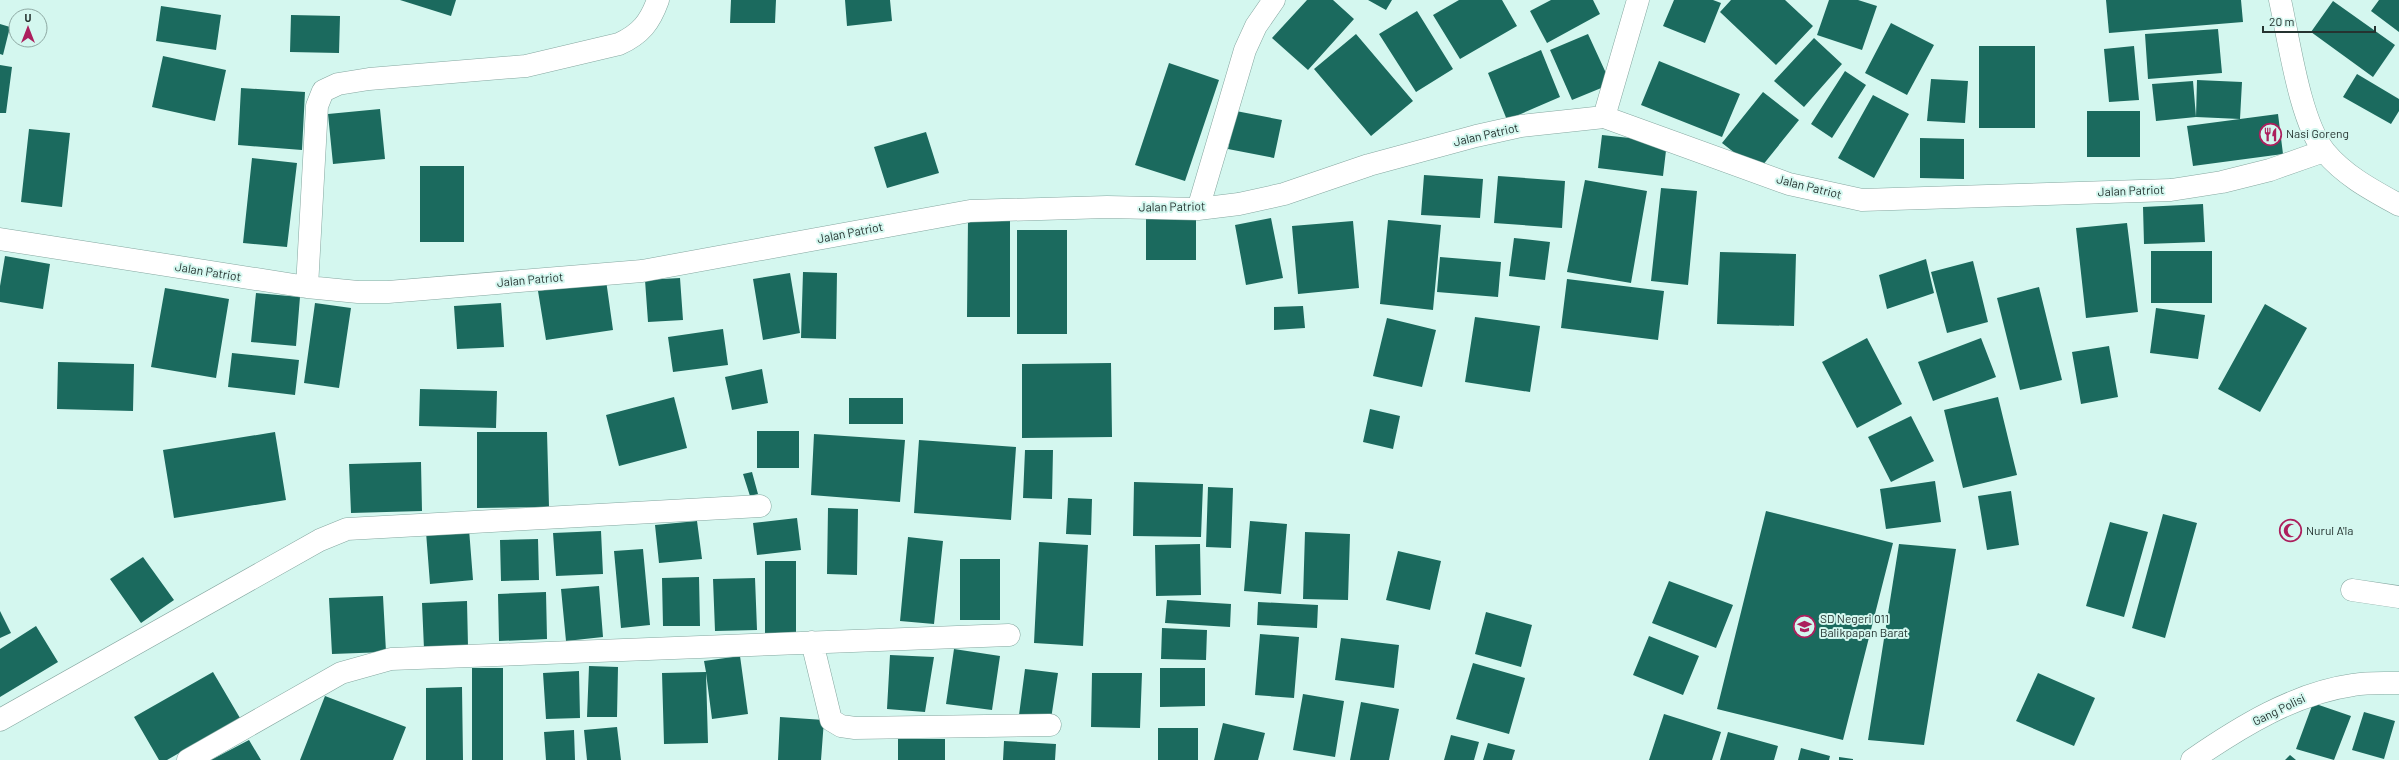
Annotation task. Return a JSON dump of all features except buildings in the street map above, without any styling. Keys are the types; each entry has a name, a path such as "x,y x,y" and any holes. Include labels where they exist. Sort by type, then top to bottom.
{"street":[{"path":"307,287 317,106 323,91 338,84 369,79 526,66 619,44 630,39 647,26 658,0"},
{"path":"1198,208 1245,50 1256,26 1274,0"},
{"path":"1604,117 1638,0"},
{"path":"2280,0 2304,106 2324,151 2345,173 2399,205"},
{"name":"Jalan Patriot","path":"0,239 307,287 358,292 388,292 642,271 970,211 1107,207 1198,208 1262,200 1369,165 1489,133 1521,126 1604,117 1789,184 1862,200 2171,190 2222,182 2270,170 2324,151"},
{"path":"0,720 320,540 346,529 760,506"},
{"path":"2352,590 2399,597"},
{"path":"188,760 341,673 391,659 1009,635"},
{"path":"812,642 831,720 840,726 856,728 1050,725"},
{"name":"Gang Polisi","path":"2192,760 2251,724 2304,697 2353,684 2399,683"}],"place":[{"name":"Nasi Goreng","path":"2271,134"},
{"name":"Nurul A'la","path":"2290,531"},
{"name":"SD Negeri 011 Balikpapan Barat","path":"1804,626"}]}
